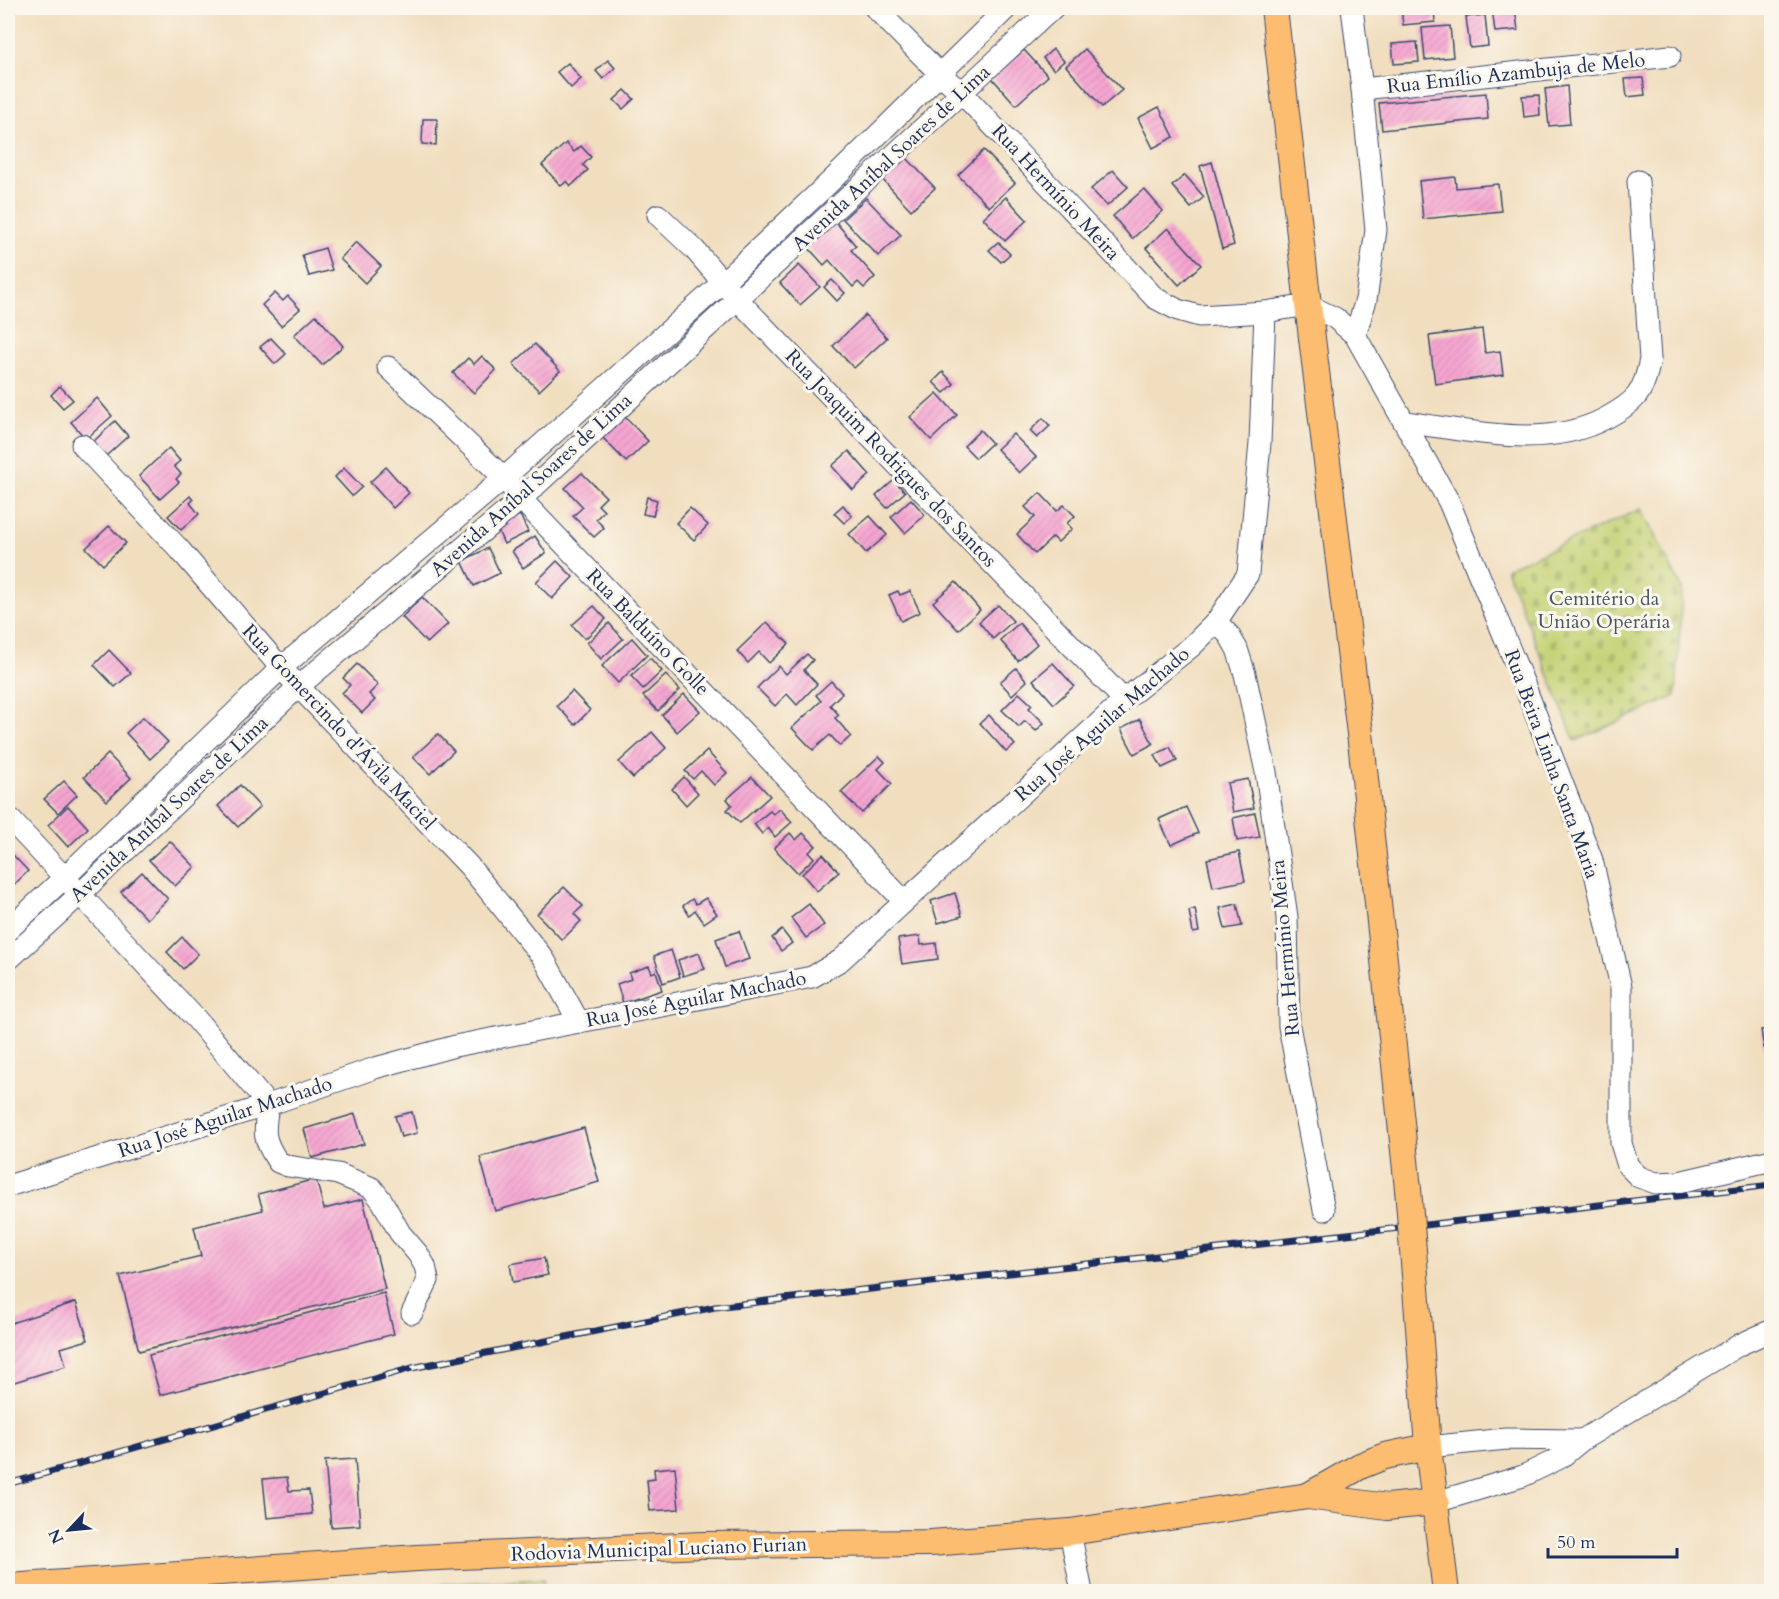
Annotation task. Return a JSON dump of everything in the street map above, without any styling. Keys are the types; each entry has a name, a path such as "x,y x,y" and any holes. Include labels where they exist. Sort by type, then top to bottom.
{"main road":[{"path":"1274,8 1362,750 1408,1189 1428,1447 1446,1592"},
{"name":"Rodovia Municipal Luciano Furian","path":"1308,1496 1360,1466 1385,1456 1428,1447"},
{"name":"Rodovia Municipal Luciano Furian","path":"8,1587 417,1558 702,1545 931,1543 1070,1532 1308,1496 1387,1507 1436,1502"}],"street":[{"name":"Rua Hermínio Meira","path":"875,8 962,93 1155,298 1178,310 1199,316 1265,312 1308,305"},
{"name":"Avenida Aníbal Soares de Lima","path":"8,930 281,668 504,478 723,282 1007,8"},
{"name":"Avenida Aníbal Soares de Lima","path":"8,960 299,686 521,499 1053,8"},
{"path":"1352,8 1376,230 1366,300 1355,335"},
{"name":"Rua Emílio Azambuja de Melo","path":"1362,89 1670,56"},
{"path":"1404,422 1520,437 1568,433 1594,424 1626,407 1639,393 1647,376 1650,359 1638,182"},
{"name":"Rua Joaquim Rodrigues dos Santos","path":"658,215 694,249 737,298 1124,700"},
{"name":"Rua Beira Linha Santa Maria","path":"1308,305 1335,318 1355,335 1449,502 1524,684 1592,860 1621,987 1621,1143 1628,1166 1639,1177 1656,1183 1679,1182 1772,1160"},
{"name":"Rua José Aguilar Machado","path":"8,1186 268,1105 375,1068 455,1047 812,977 841,960 1124,700 1192,646 1216,622 1248,574 1260,443 1265,312"},
{"name":"Rua Balduíno Golle","path":"388,367 504,478 521,499 904,901"},
{"name":"Rua Gomercindo d'Ávila Maciel","path":"82,445 180,550 281,668 469,866 544,959 579,1022"},
{"name":"Rua Hermínio Meira","path":"1216,622 1229,635 1237,649 1245,674 1266,772 1287,917 1289,1026 1324,1210"},
{"path":"8,817 197,1020 268,1105 264,1129 266,1140 278,1162 288,1167 338,1174 372,1188 382,1200 400,1233 425,1266 428,1280 412,1313"},
{"path":"1739,1345 1772,1318"},
{"name":"Rodovia Municipal Luciano Furian","path":"1436,1502 1523,1476 1560,1458 1582,1440 1739,1345 1772,1330"},
{"name":"Rodovia Municipal Luciano Furian","path":"1428,1447 1506,1439 1582,1440"},
{"path":"1070,1532 1082,1592"}],"green space":[{"name":"Cemitério da União Operária","path":"1641,509 1682,588 1676,696 1575,741 1506,569"},
{"path":"543,1579 545,1591 435,1591 435,1584"}],"building":[{"path":"1401,8 1434,8 1435,22 1403,25"},
{"path":"1492,8 1515,8 1518,30 1495,32"},
{"path":"1485,15 1488,46 1470,48 1466,17"},
{"path":"1450,26 1453,57 1425,60 1422,28"},
{"path":"1417,42 1419,62 1394,64 1392,44"},
{"path":"1053,49 1064,61 1054,70 1043,58"},
{"path":"1085,49 1122,90 1102,107 1066,66"},
{"path":"1024,50 1048,76 1016,105 992,78"},
{"path":"608,60 615,68 603,79 596,71"},
{"path":"568,63 581,79 571,88 557,72"},
{"path":"1643,78 1645,95 1627,97 1625,79"},
{"path":"1567,86 1570,124 1549,126 1545,89"},
{"path":"625,90 634,99 623,109 614,100"},
{"path":"1486,93 1488,119 1382,130 1379,103"},
{"path":"1539,95 1540,115 1524,117 1522,96"},
{"path":"1159,107 1174,137 1153,148 1138,118"},
{"path":"423,119 437,119 436,145 422,144"},
{"path":"566,143 574,152 581,146 591,157 583,165 588,170 571,186 567,181 561,186 542,165"},
{"path":"984,150 1015,183 989,207 958,175"},
{"path":"904,155 935,188 911,210 881,178"},
{"path":"1212,162 1234,245 1222,249 1200,166"},
{"path":"1113,170 1128,187 1107,206 1091,189"},
{"path":"1185,175 1204,197 1191,208 1172,186"},
{"path":"1455,177 1456,188 1498,184 1501,211 1423,219 1419,181"},
{"path":"1144,189 1163,211 1132,239 1113,216"},
{"path":"1006,197 1027,220 1005,241 983,218"},
{"path":"866,198 901,235 878,256 843,219"},
{"path":"834,220 856,246 851,250 875,277 864,288 858,282 853,287 829,260 824,265 806,245"},
{"path":"1168,228 1201,265 1179,285 1146,248"},
{"path":"356,242 381,266 365,283 340,259"},
{"path":"998,242 1010,254 1001,262 989,250"},
{"path":"325,248 332,270 309,276 302,255"},
{"path":"799,265 820,287 800,305 780,283"},
{"path":"832,280 845,293 837,301 824,287"},
{"path":"275,293 283,301 288,296 300,309 281,326 262,305"},
{"path":"316,315 343,346 322,365 294,335"},
{"path":"865,315 887,338 854,368 833,346"},
{"path":"1482,329 1485,353 1500,351 1503,375 1435,384 1429,336"},
{"path":"271,338 286,354 275,364 260,347"},
{"path":"535,344 560,371 539,391 513,364"},
{"path":"482,356 496,370 474,393 453,373 468,358 474,364"},
{"path":"943,372 954,384 944,393 933,382"},
{"path":"60,386 73,400 63,408 51,395"},
{"path":"937,393 957,415 931,440 910,417"},
{"path":"97,398 112,416 86,439 71,422"},
{"path":"623,415 648,441 626,462 601,436"},
{"path":"1043,418 1050,426 1037,438 1030,431"},
{"path":"115,421 128,436 106,456 93,442"},
{"path":"980,430 992,443 976,458 964,446"},
{"path":"1013,434 1036,457 1019,473 997,449"},
{"path":"169,448 180,461 174,466 181,474 176,479 179,482 160,499 139,476"},
{"path":"849,451 870,475 853,490 832,466"},
{"path":"386,467 409,493 393,508 370,482"},
{"path":"344,468 362,487 352,496 335,477"},
{"path":"582,473 606,497 598,505 604,511 596,519 604,528 594,537 573,516 583,507 565,488"},
{"path":"894,480 905,492 887,508 876,496"},
{"path":"1040,493 1057,511 1064,505 1075,516 1067,523 1072,529 1058,542 1053,537 1035,554 1017,534 1035,517 1025,507"},
{"path":"190,496 193,500 190,503 199,514 181,530 168,516"},
{"path":"647,497 657,500 653,516 643,514"},
{"path":"911,499 925,515 905,533 891,517"},
{"path":"843,505 852,516 844,523 834,513"},
{"path":"690,508 708,525 694,540 676,523"},
{"path":"520,515 528,532 504,544 496,526"},
{"path":"870,516 887,535 866,553 849,534"},
{"path":"109,526 126,543 103,565 86,548"},
{"path":"535,536 546,553 523,568 512,551"},
{"path":"488,548 500,573 474,586 462,561"},
{"path":"557,561 573,577 552,599 536,582"},
{"path":"956,582 980,610 958,630 933,602"},
{"path":"898,591 900,595 910,591 920,612 901,621 889,595"},
{"path":"422,597 448,624 427,643 402,617"},
{"path":"998,605 1013,621 993,639 979,622"},
{"path":"594,606 606,619 585,639 572,625"},
{"path":"767,622 789,644 769,663 759,652 748,663 737,651"},
{"path":"609,623 623,639 601,659 587,643"},
{"path":"1019,623 1037,644 1018,661 1000,640"},
{"path":"632,638 647,655 618,683 602,666"},
{"path":"109,650 131,673 115,687 94,665"},
{"path":"807,654 813,660 804,670 817,684 797,705 787,694 775,706 757,688 779,666 786,674"},
{"path":"650,658 662,671 643,689 631,676"},
{"path":"1053,663 1074,686 1054,704 1033,680"},
{"path":"357,664 378,685 369,694 375,700 362,713 342,693 350,685 343,678"},
{"path":"1016,668 1027,681 1012,695 1000,682"},
{"path":"666,675 680,690 658,711 643,696"},
{"path":"831,681 842,693 830,705 839,715 835,718 851,736 840,746 830,735 813,750 792,728 821,701 816,695"},
{"path":"572,691 590,710 575,725 557,706"},
{"path":"1019,693 1032,705 1029,708 1044,723 1036,731 1025,721 1019,727 1002,710"},
{"path":"684,694 700,711 677,732 662,715"},
{"path":"989,715 1015,745 1006,752 980,723"},
{"path":"143,717 168,742 150,759 126,733"},
{"path":"1140,719 1153,744 1134,754 1121,729"},
{"path":"652,732 666,748 633,778 619,762"},
{"path":"438,734 454,751 430,774 413,757"},
{"path":"1170,747 1177,761 1162,768 1155,755"},
{"path":"707,751 727,773 714,785 701,771 693,779 685,771"},
{"path":"108,754 131,778 107,801 84,777"},
{"path":"879,756 885,762 878,769 892,784 862,813 841,792"},
{"path":"684,777 698,793 686,805 672,789"},
{"path":"752,777 770,796 740,823 727,810 732,805 727,799"},
{"path":"1248,779 1254,808 1233,812 1227,783"},
{"path":"64,781 77,795 58,813 44,799"},
{"path":"240,785 260,807 238,827 218,806"},
{"path":"68,806 88,828 68,847 48,825"},
{"path":"1186,807 1198,833 1171,845 1159,819"},
{"path":"780,809 792,822 775,837 768,828 762,834 754,824 770,811 773,814"},
{"path":"1255,813 1260,837 1237,841 1233,818"},
{"path":"790,833 796,840 803,833 816,846 809,852 814,858 798,873 774,848"},
{"path":"170,841 195,867 175,886 149,860"},
{"path":"1239,852 1245,881 1213,887 1207,859"},
{"path":"823,854 839,872 817,891 802,874"},
{"path":"13,855 28,871 12,887 8,882 8,860"},
{"path":"142,872 168,899 147,919 121,892"},
{"path":"564,887 583,906 574,914 581,921 562,940 537,914"},
{"path":"955,893 962,916 938,923 931,901"},
{"path":"706,898 717,914 704,923 695,910 689,915 683,906 692,899 696,904"},
{"path":"809,904 824,925 806,938 791,918"},
{"path":"1237,904 1242,926 1225,929 1220,908"},
{"path":"1195,909 1199,932 1193,933 1189,911"},
{"path":"782,930 792,943 781,951 772,938"},
{"path":"739,931 749,959 725,967 716,939"},
{"path":"920,936 921,945 936,943 938,959 902,964 898,939"},
{"path":"182,937 198,954 183,969 167,952"},
{"path":"671,950 680,977 663,983 654,956"},
{"path":"699,953 705,969 683,976 678,960"},
{"path":"649,966 652,973 656,971 662,990 623,1003 617,984 631,979 629,973"},
{"path":"1768,1029 1771,1047 1764,1048 1761,1030"},
{"path":"412,1112 417,1133 401,1137 395,1116"},
{"path":"355,1114 364,1144 312,1158 304,1129"},
{"path":"584,1128 599,1182 495,1211 480,1157"},
{"path":"316,1179 324,1209 363,1199 385,1289 139,1351 120,1276 201,1256 194,1227 263,1210 258,1194"},
{"path":"544,1258 548,1275 513,1282 510,1264"},
{"path":"384,1293 394,1334 160,1395 149,1355"},
{"path":"76,1302 88,1340 61,1348 66,1366 8,1384 8,1324"},
{"path":"355,1459 360,1525 331,1527 325,1461"},
{"path":"675,1467 679,1509 650,1511 647,1480 655,1479 654,1469"},
{"path":"287,1477 289,1491 309,1490 312,1514 267,1518 263,1479"}],"railway":[{"path":"8,1484 412,1368 715,1307 1772,1185"}]}
